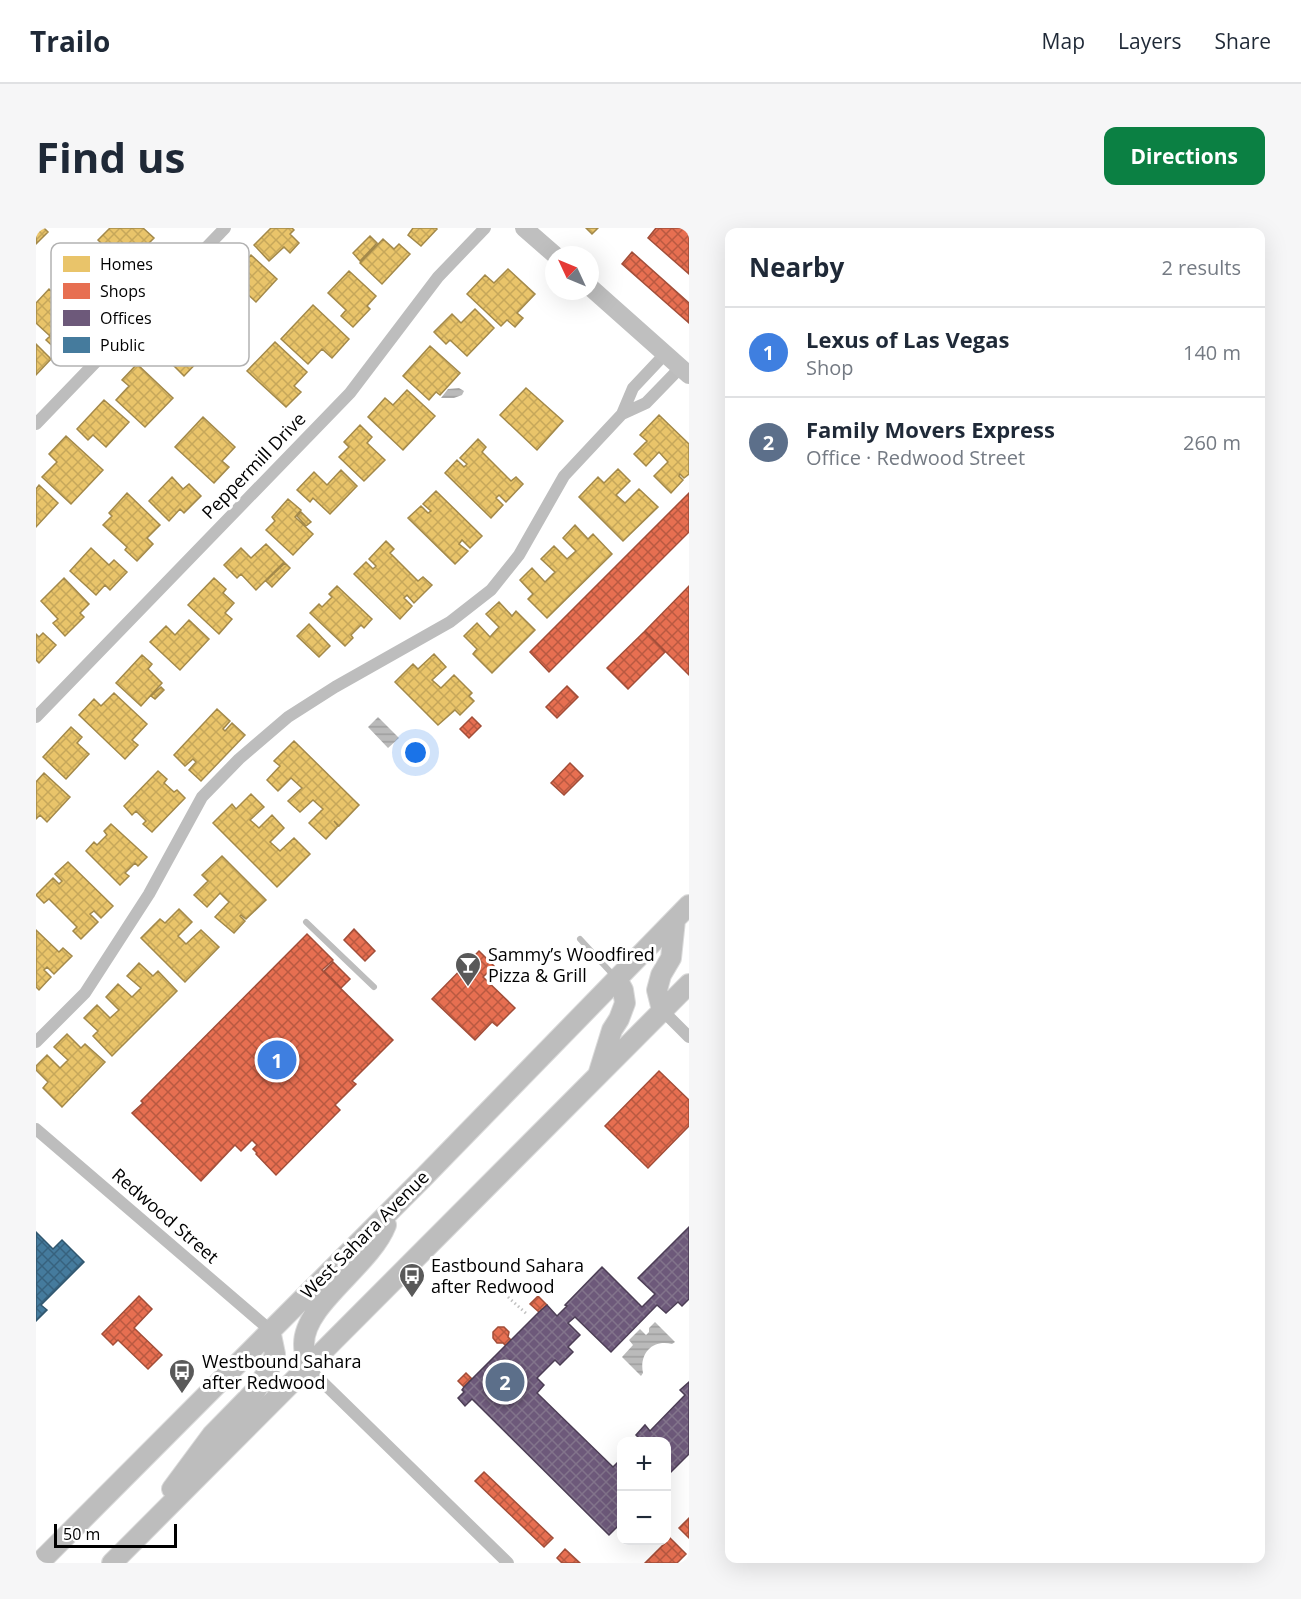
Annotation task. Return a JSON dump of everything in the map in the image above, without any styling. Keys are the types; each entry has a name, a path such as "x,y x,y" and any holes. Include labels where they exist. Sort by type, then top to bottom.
{"main road":[{"path":"524,228 545,246"},
{"path":"599,295 685,371"},
{"name":"West Sahara Avenue","path":"39,1563 393,1208 689,905"},
{"path":"662,1010 657,990 661,975 671,958 675,920"},
{"path":"598,1075 612,1029 625,1003 623,990 617,980"},
{"path":"112,1563 689,984"},
{"path":"307,1367 304,1345 306,1330 313,1315 381,1237 393,1208"},
{"path":"137,1538 212,1435 256,1390 275,1354 270,1330"}],"street":[{"path":"211,243 225,228"},
{"name":"Peppermill Drive","path":"36,717 350,393 438,277 485,228"},
{"path":"36,1042 85,993 150,894 202,797 239,759 288,717 335,687 450,622 491,590 519,555 564,476 622,414 633,388 665,354"},
{"path":"36,424 92,366"},
{"path":"622,414 646,403 685,371"},
{"path":"662,1010 689,1037"},
{"name":"Redwood Street","path":"36,1129 270,1330"},
{"path":"307,1367 508,1563"}],"lane":[{"path":"306,922 374,987"},
{"path":"580,939 617,980"}],"path":[{"path":"508,1297 528,1316"}],"shaded area":[{"path":"459,388 464,391 462,395 454,398 441,398 448,389"},
{"path":"378,717 399,738 388,748 368,727"},
{"path":"655,1322 675,1342 658,1344 648,1350 643,1360 641,1376 622,1357 633,1345 629,1340 640,1329 646,1335"}],"building: Homes":[{"path":"36,228 44,228 48,232 36,244"},
{"path":"110,228 143,228 154,238 149,243 101,243 98,240"},
{"path":"271,228 292,228 294,230 290,234 299,243 290,253 284,247 269,261 254,245"},
{"path":"413,228 437,229 421,246 408,235"},
{"path":"586,228 598,228 592,234"},
{"path":"370,236 377,243 360,261 353,253"},
{"path":"383,239 394,249 399,244 410,254 382,284 360,263"},
{"path":"251,255 277,279 256,302 249,295 249,257"},
{"path":"508,269 535,294 517,313 523,318 515,327 507,320 501,326 467,294 485,275 494,283"},
{"path":"349,271 376,296 367,306 370,309 353,327 341,316 346,310 328,293"},
{"path":"49,289 51,291 51,345 46,340 50,336 36,323 36,303"},
{"path":"313,305 349,339 332,358 322,349 308,364 281,339"},
{"path":"475,309 494,328 467,356 450,340 446,344 434,332 452,314 461,323"},
{"path":"275,342 307,372 294,386 301,392 286,407 247,371"},
{"path":"36,344 51,359 36,375"},
{"path":"430,346 460,373 440,395 436,392 429,400 403,376"},
{"path":"135,366 139,366 173,398 145,427 116,400 129,386 122,380"},
{"path":"174,366 194,366 184,376"},
{"path":"526,388 563,421 537,450 500,415"},
{"path":"407,390 435,416 403,450 368,417 385,398 393,405"},
{"path":"104,400 129,422 106,447 93,435 88,440 77,429"},
{"path":"659,415 689,444 689,474 684,478 680,474 683,480 671,493 654,476 668,462 659,452 646,466 634,454 647,441 640,435"},
{"path":"203,417 235,447 222,461 229,467 214,483 175,447"},
{"path":"360,425 372,437 367,443 385,460 364,481 339,457 349,447 344,442"},
{"path":"66,436 103,470 71,504 42,477 57,462 49,454"},
{"path":"478,439 486,447 482,452 511,481 516,477 523,484 506,502 499,495 496,498 503,505 491,518 445,473 457,460 464,467 467,464 460,458"},
{"path":"618,469 630,481 616,495 625,503 639,489 658,507 623,541 579,497 598,477 604,483"},
{"path":"341,470 357,486 330,514 313,498 310,502 297,490 314,472 327,485"},
{"path":"172,477 183,489 189,484 201,496 184,513 180,509 169,521 149,501"},
{"path":"39,485 58,503 36,527 36,489"},
{"path":"436,491 482,536 470,548 462,540 459,544 468,551 455,564 408,518 421,506 428,513 431,511 423,504"},
{"path":"127,493 160,525 147,538 153,544 137,561 125,550 127,547 103,525 112,516 109,513"},
{"path":"288,499 301,510 295,517 313,534 293,555 266,530 275,521 272,517"},
{"path":"301,512 311,522 306,526 297,516"},
{"path":"575,525 588,539 593,534 612,554 547,618 528,599 533,594 520,580 532,568 545,582 555,572 541,559 554,546 567,559 576,551 563,538"},
{"path":"386,541 394,549 390,553 418,581 423,577 432,585 414,603 407,595 404,598 412,606 400,619 354,574 366,562 373,569 376,566 369,559"},
{"path":"266,544 284,562 256,590 241,574 237,578 224,565 241,548 251,558"},
{"path":"91,548 109,565 114,560 127,572 110,590 105,585 96,595 70,571"},
{"path":"285,563 290,568 272,587 266,581"},
{"path":"64,578 89,604 80,613 84,617 65,636 53,623 58,619 41,601"},
{"path":"214,578 226,589 223,593 234,603 225,613 232,619 219,634 188,605"},
{"path":"337,586 372,619 364,628 361,625 351,635 353,638 345,646 310,613 319,604 322,607 332,597 329,594"},
{"path":"499,602 512,616 516,611 535,630 492,673 473,654 477,649 464,636 477,623 490,637 499,627 486,614"},
{"path":"189,620 209,639 180,670 150,642 166,626 175,635"},
{"path":"309,624 330,646 319,657 297,636"},
{"path":"43,633 56,645 39,663 36,660 36,634 39,637"},
{"path":"434,654 446,667 432,680 441,688 454,675 472,693 469,696 474,701 460,715 455,710 438,725 395,682 413,664 418,669"},
{"path":"142,655 152,664 148,669 162,683 141,706 116,683"},
{"path":"161,687 164,690 155,699 151,696"},
{"path":"114,693 147,724 132,740 138,745 125,759 79,715 94,699 101,706"},
{"path":"217,709 230,721 223,729 225,731 232,723 245,735 201,781 189,770 196,762 193,759 185,766 174,755"},
{"path":"71,727 82,737 77,743 89,754 66,779 43,757"},
{"path":"294,741 359,805 339,826 334,821 338,826 326,839 309,823 323,809 313,800 300,812 288,801 302,788 291,778 278,791 267,780 280,766 274,761"},
{"path":"158,771 167,779 164,783 174,792 177,790 185,798 152,832 143,824 146,821 136,811 132,815 124,806"},
{"path":"44,773 70,797 47,822 40,815 36,819 36,782"},
{"path":"251,794 264,807 250,820 259,828 272,815 284,828 270,842 280,851 294,838 310,854 277,887 213,823 232,804 236,809"},
{"path":"111,824 147,857 138,866 135,863 125,873 129,876 120,885 86,851 94,842 97,845 107,835 104,831"},
{"path":"222,856 266,900 246,919 240,916 245,921 234,933 215,917 229,902 220,893 207,907 194,895 208,881 202,875"},
{"path":"68,862 113,906 101,918 94,911 90,914 98,922 81,939 73,931 77,927 49,899 44,903 36,895 53,878 59,884 62,881 55,874"},
{"path":"179,909 192,922 178,936 186,944 201,930 219,947 185,982 141,938 160,919 165,923"},
{"path":"36,930 59,952 63,948 72,956 54,974 47,967 44,970 51,977 39,990 36,987"},
{"path":"139,963 153,976 158,971 177,991 112,1056 93,1036 98,1031 84,1018 97,1005 110,1018 119,1010 106,997 118,984 132,997 141,988 127,976"},
{"path":"67,1034 81,1048 85,1044 105,1062 62,1107 43,1088 48,1082 36,1070 36,1066 47,1055 60,1068 68,1060 54,1047"}],"building: Shops":[{"path":"656,228 689,228 689,274 648,238"},
{"path":"632,252 689,303 689,323 622,264"},
{"path":"689,493 689,532 549,672 530,652"},
{"path":"689,586 689,675 645,631"},
{"path":"645,631 665,652 628,689 607,668"},
{"path":"567,686 578,697 557,718 546,707"},
{"path":"472,717 481,726 469,738 460,729"},
{"path":"570,763 583,776 564,795 551,783"},
{"path":"354,929 375,951 365,961 344,940"},
{"path":"307,934 333,960 322,970 393,1040 352,1081 356,1084 335,1105 340,1110 276,1175 256,1154 253,1149 257,1145 252,1140 241,1151 235,1145 201,1181 132,1113 143,1103 141,1101"},
{"name":"Sammy’s Woodfired Pizza & Grill","path":"479,951 494,966 483,977 515,1008 497,1026 492,1022 475,1040 432,999"},
{"path":"333,962 350,979 341,988 324,971"},
{"path":"659,1071 689,1100 689,1126 648,1168 605,1126"},
{"path":"139,1296 152,1309 134,1328 162,1355 148,1369 118,1340 113,1345 102,1334"},
{"path":"538,1296 547,1305 540,1313 530,1304"},
{"path":"498,1327 504,1327 509,1332 508,1337 511,1340 506,1346 503,1343 497,1343 493,1338 493,1332"},
{"path":"466,1373 472,1379 464,1387 458,1381"},
{"path":"484,1472 553,1538 544,1547 475,1481"},
{"path":"689,1518 689,1538 679,1528"},
{"path":"671,1539 686,1554 677,1563 645,1563 663,1545 671,1545"},
{"path":"565,1549 580,1563 562,1563 557,1558"}],"building: Offices":[{"path":"689,1227 689,1299 682,1306 678,1302 666,1313 657,1305 611,1352 575,1317 568,1323 580,1335 568,1347 573,1352 560,1365 555,1360 537,1378 544,1385 537,1393 613,1467 617,1463 617,1527 609,1535 472,1399 465,1406 458,1398 464,1392 462,1390 464,1387 539,1312 547,1305 557,1316 602,1267 642,1307 655,1294 638,1278"},
{"path":"689,1382 689,1454 671,1472 671,1437 638,1437 636,1435 645,1425 650,1431 685,1395 680,1390"}],"building: Public":[{"path":"36,1232 53,1249 62,1240 84,1262 41,1305 47,1310 36,1321"}],"place":[{"name":"Sammy’s Woodfired Pizza & Grill","path":"468,988"},
{"name":"Lexus of Las Vegas","path":"277,1060"},
{"name":"Eastbound Sahara after Redwood","path":"412,1299"},
{"name":"Family Movers Express","path":"505,1382"},
{"name":"Westbound Sahara after Redwood","path":"182,1395"}]}
